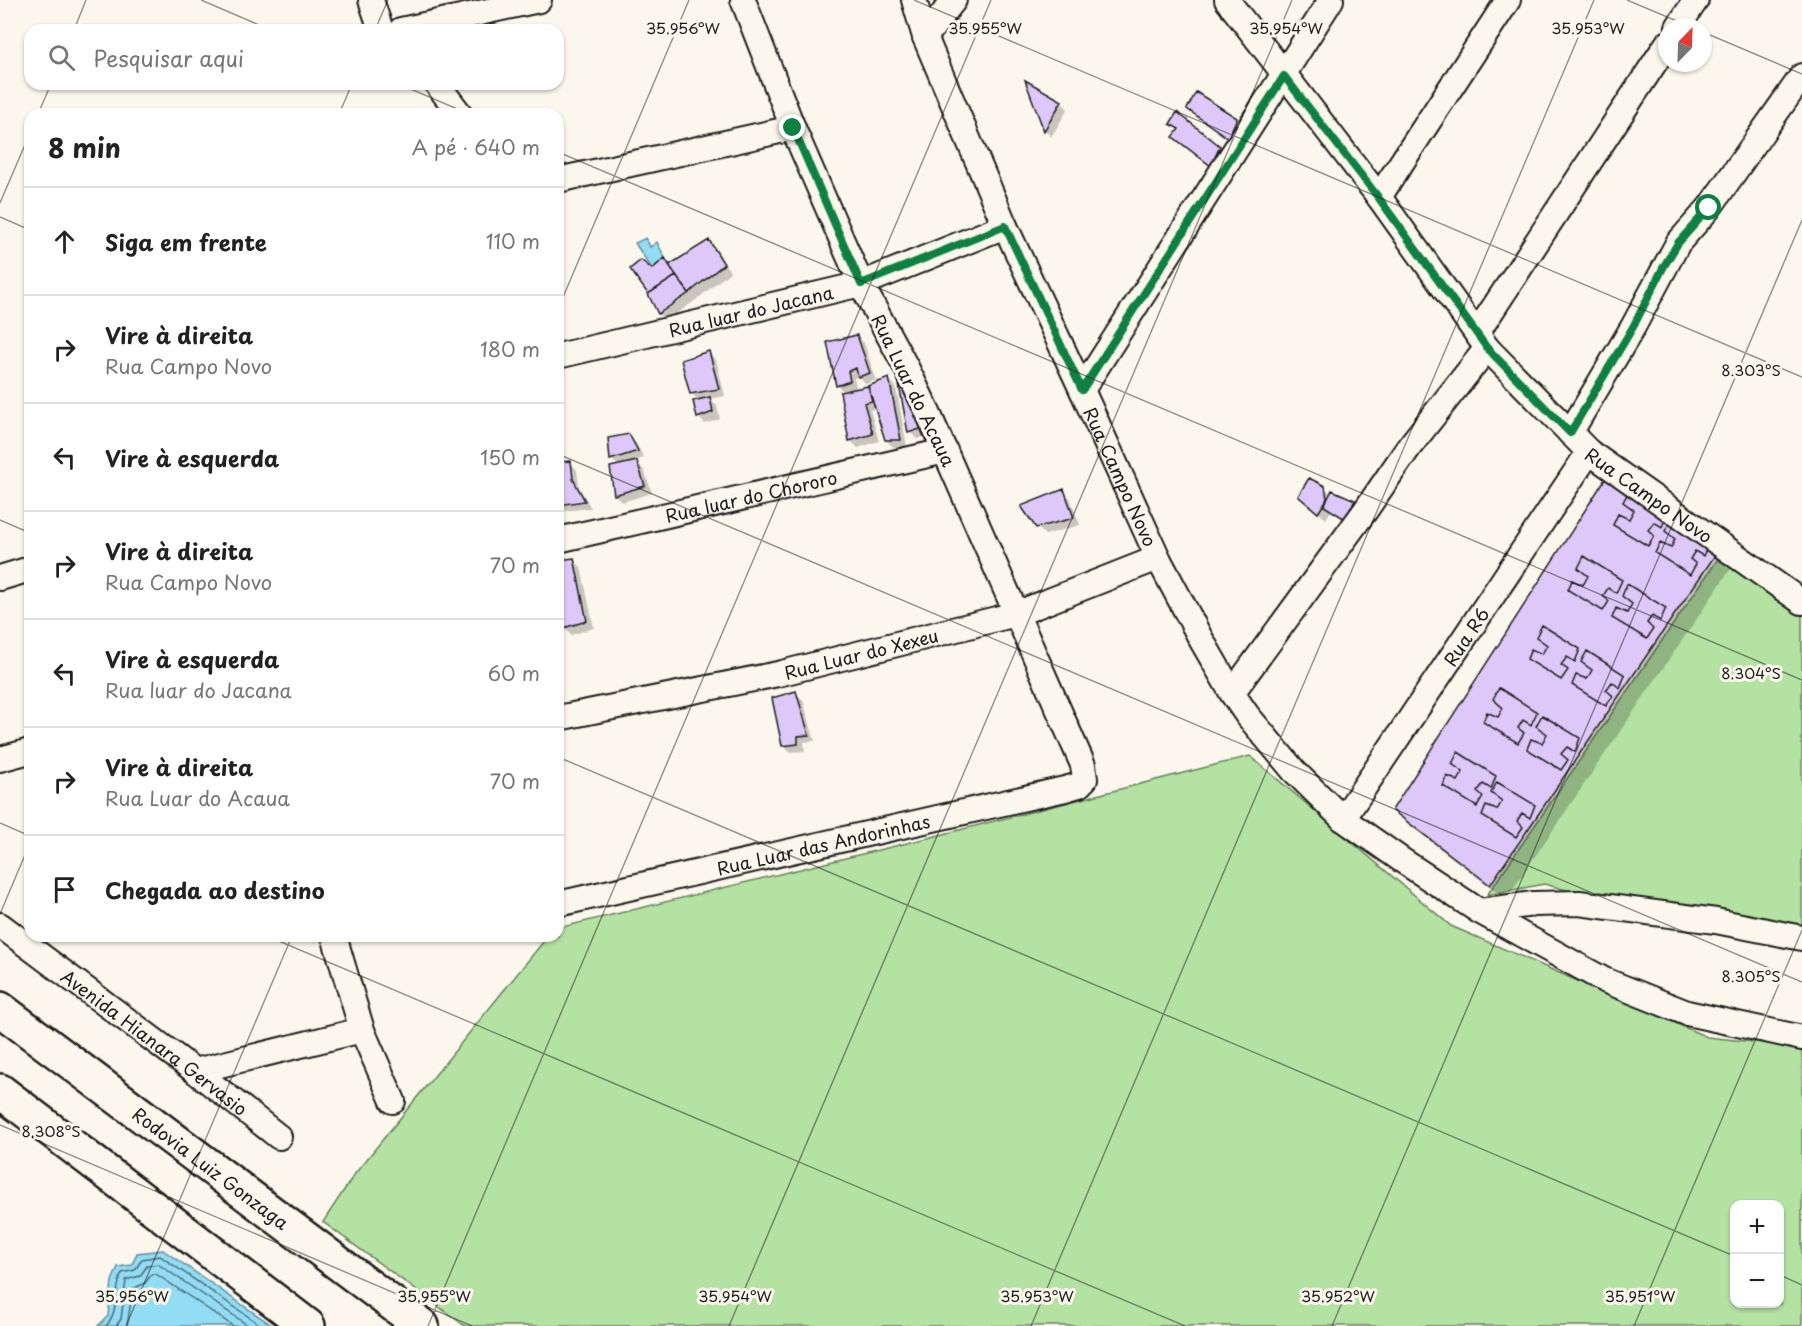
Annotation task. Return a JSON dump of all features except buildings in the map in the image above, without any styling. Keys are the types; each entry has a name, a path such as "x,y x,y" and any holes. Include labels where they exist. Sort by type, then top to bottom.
{"highway":[{"name":"Rodovia Luiz Gonzaga","path":"0,1009 422,1326"},
{"path":"0,1091 308,1326"}],"street":[{"path":"371,0 379,24"},
{"path":"428,24 538,0"},
{"name":"Rua Luar do Acaua","path":"743,0 793,128 861,284 906,367 945,451 1083,765 1084,779"},
{"name":"Rua Campo Novo","path":"914,0 925,37 1005,226 1158,558 1202,641 1247,715 1294,771 1343,819 1479,911 1604,980 1687,1013 1802,1038"},
{"path":"925,37 954,0"},
{"name":"Rua Campo Novo","path":"1227,0 1378,197 1482,341 1589,452 1802,602"},
{"path":"1082,390 1331,0"},
{"path":"1378,197 1508,0"},
{"path":"1684,18 1696,0"},
{"path":"1233,693 1365,510 1482,341 1658,58"},
{"path":"1570,433 1633,327 1678,243 1709,208 1802,76"},
{"path":"441,90 455,108"},
{"path":"564,179 793,128"},
{"name":"Rua luar do Jacana","path":"564,355 861,284 1005,226"},
{"name":"Rua luar do Chororo","path":"564,539 945,451"},
{"name":"Rua R6","path":"1343,819 1589,452"},
{"name":"Rua Luar do Xexeu","path":"564,717 778,674 1016,614 1158,558"},
{"path":"0,578 24,571"},
{"path":"0,759 24,753"},
{"name":"Rua Luar das Andorinhas","path":"564,903 1065,789 1079,784 1084,779"},
{"path":"1479,911 1534,904 1580,903 1716,921 1802,938"},
{"name":"Avenida Hianara Gervasio","path":"11,934 195,1071 279,1137"},
{"path":"336,942 362,1030 393,1101"},
{"path":"195,1071 362,1030"}],"green space":[{"path":"1720,556 1802,612 1802,929 1586,895 1544,884 1487,895"},
{"path":"1250,756 1451,926 1707,1037 1802,1047 1802,1326 465,1326 323,1222 354,1175 543,942 564,942 564,927 932,837"}],"water":[{"path":"646,238 650,247 657,242 665,258 652,269 635,243"},
{"path":"163,1250 273,1326 98,1326 108,1316 112,1281 118,1267 132,1265 137,1253"}],"route":[{"path":"793,128 861,284 1005,226 1082,390 1284,76 1378,197 1487,348 1570,433 1633,327 1678,243 1709,208"}]}
